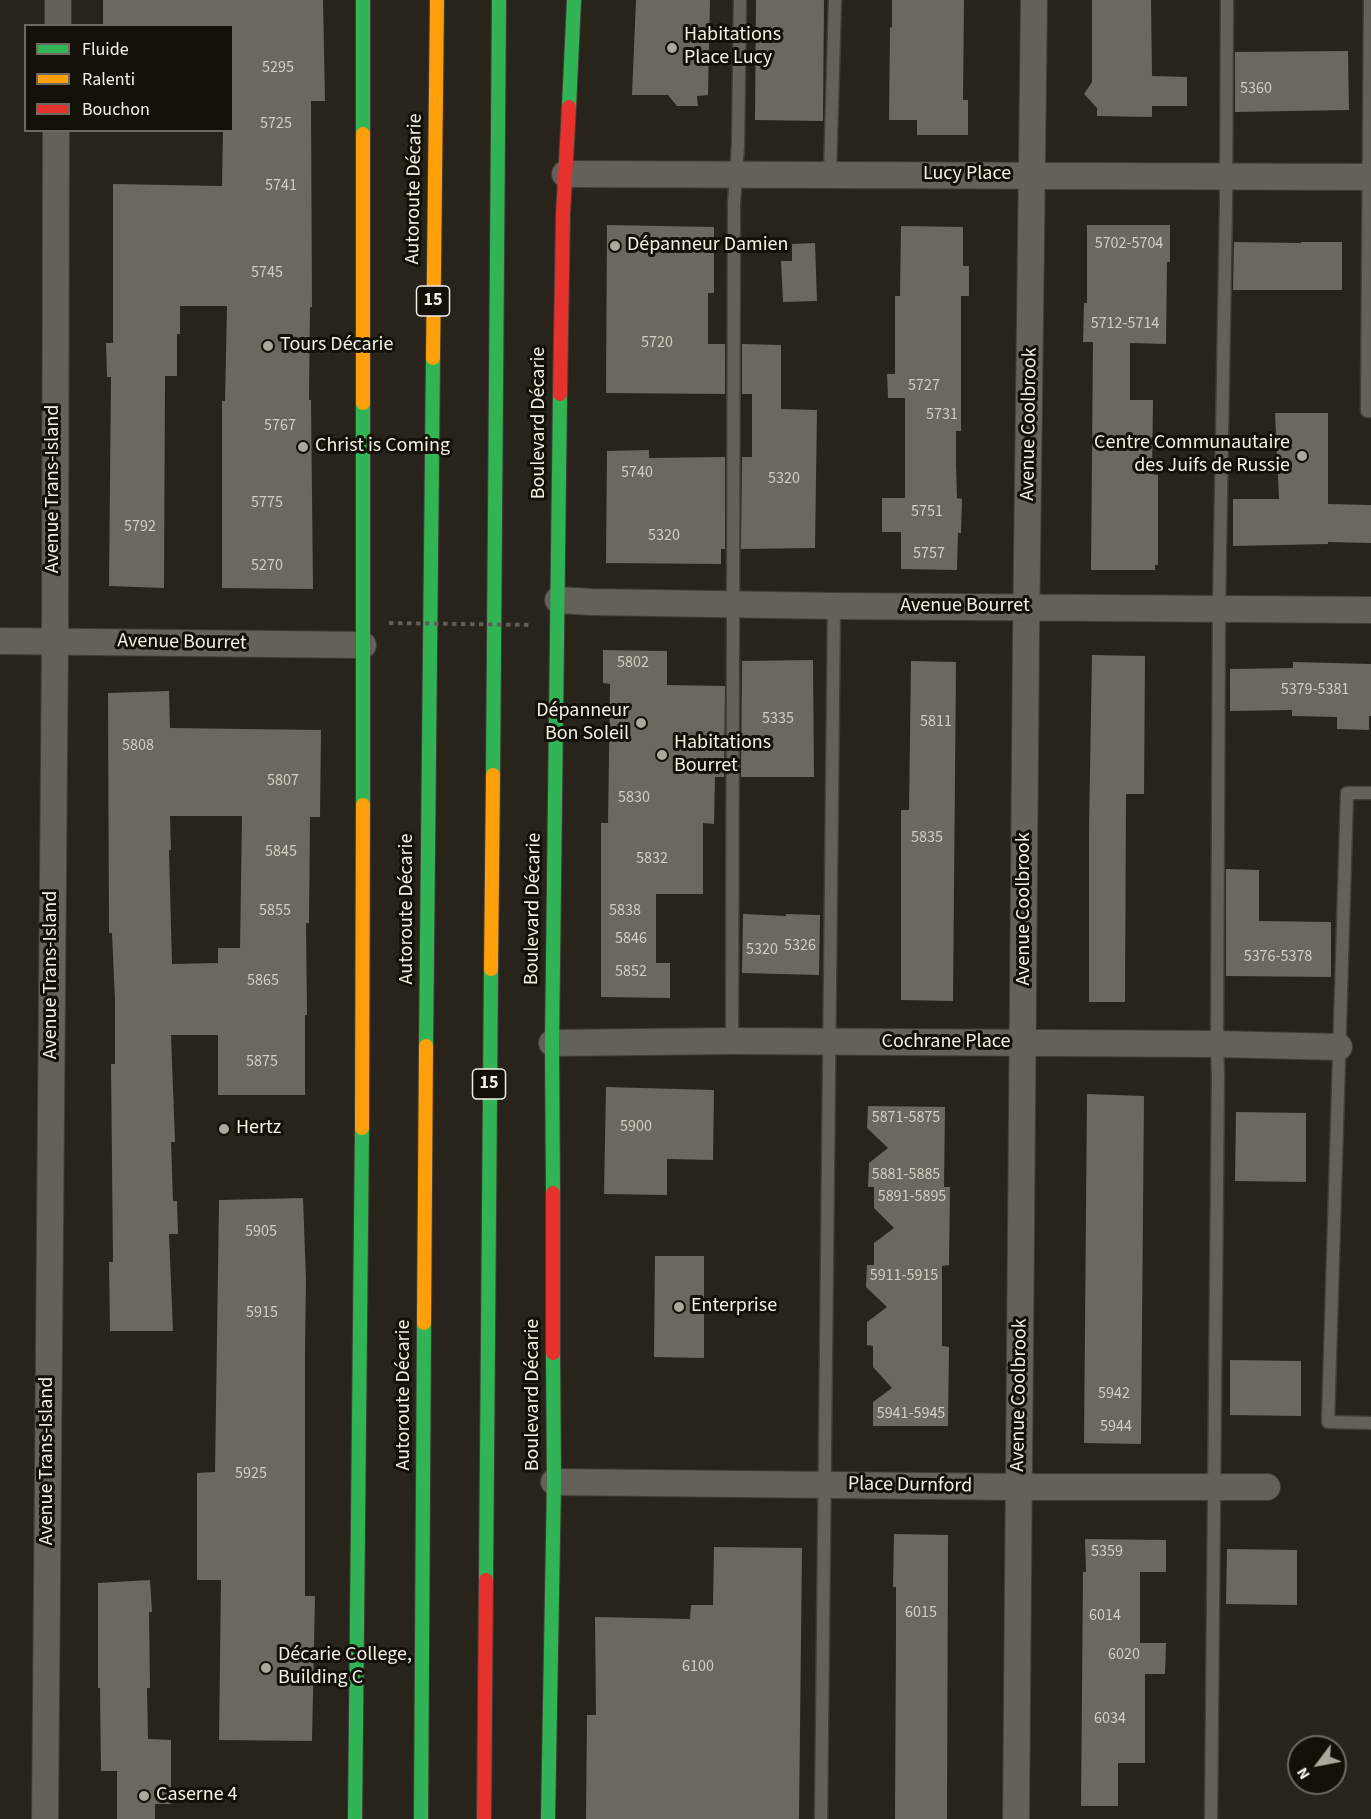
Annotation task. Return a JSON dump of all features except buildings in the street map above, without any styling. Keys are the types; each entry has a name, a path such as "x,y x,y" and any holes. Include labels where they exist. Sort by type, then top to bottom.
{"main road":[{"path":"355,1819 363,1042 363,0"},
{"name":"Autoroute Décarie","path":"421,1819 427,848 437,0"},
{"name":"15","path":"484,1819 499,0"},
{"name":"Boulevard Décarie","path":"548,1819 554,1482 552,1043 560,329 574,0"}],"street":[{"path":"58,0 58,24"},
{"name":"Avenue Coolbrook","path":"1016,1819 1034,0"},
{"name":"Avenue Trans-Island","path":"45,1819 55,641 56,132"},
{"name":"Lucy Place","path":"565,174 1368,177"},
{"name":"Avenue Bourret","path":"558,600 834,606 1371,610"},
{"name":"Avenue Bourret","path":"0,641 363,645"},
{"name":"Cochrane Place","path":"552,1043 732,1041 1339,1047"},
{"name":"Place Durnford","path":"554,1482 1267,1487"}],"lane":[{"path":"732,1041 734,216 737,174 740,0"},
{"path":"830,174 835,0"},
{"path":"1212,1819 1213,1488 1218,1117 1219,608 1227,0"},
{"path":"1370,0 1367,411 1371,411"},
{"path":"821,1819 834,606"},
{"path":"1371,793 1347,793 1328,1422 1371,1423"}],"path":[{"path":"388,623 533,625"}],"traffic: fast":[{"path":"363,0 363,134"},
{"path":"493,775 499,0"},
{"path":"569,107 574,0"},
{"path":"426,1046 433,358"},
{"path":"553,1193 552,1043 560,394"},
{"path":"363,403 363,805"},
{"path":"486,1580 491,969"},
{"path":"355,1819 362,1128"},
{"path":"421,1819 424,1323"},
{"path":"548,1819 554,1482 553,1353"}],"traffic: slow":[{"path":"433,358 437,0"},
{"path":"363,134 363,403"},
{"path":"491,969 493,775"},
{"path":"362,1128 363,805"},
{"path":"424,1323 426,1046"}],"traffic: jam":[{"path":"560,394 563,214 569,107"},
{"path":"553,1193 553,1353"},
{"path":"484,1819 486,1580"}],"place":[{"name":"Habitations Place Lucy","path":"672,48"},
{"name":"Dépanneur Damien","path":"615,246"},
{"name":"Tours Décarie","path":"268,346"},
{"name":"Christ is Coming","path":"303,447"},
{"name":"Centre Communautaire des Juifs de Russie","path":"1302,456"},
{"name":"Dépanneur Bon Soleil","path":"641,723"},
{"name":"Habitations Bourret","path":"662,755"},
{"name":"Hertz","path":"224,1129"},
{"name":"Enterprise","path":"679,1307"},
{"name":"Décarie College, Building C","path":"266,1668"},
{"name":"Caserne 4","path":"144,1796"}]}
